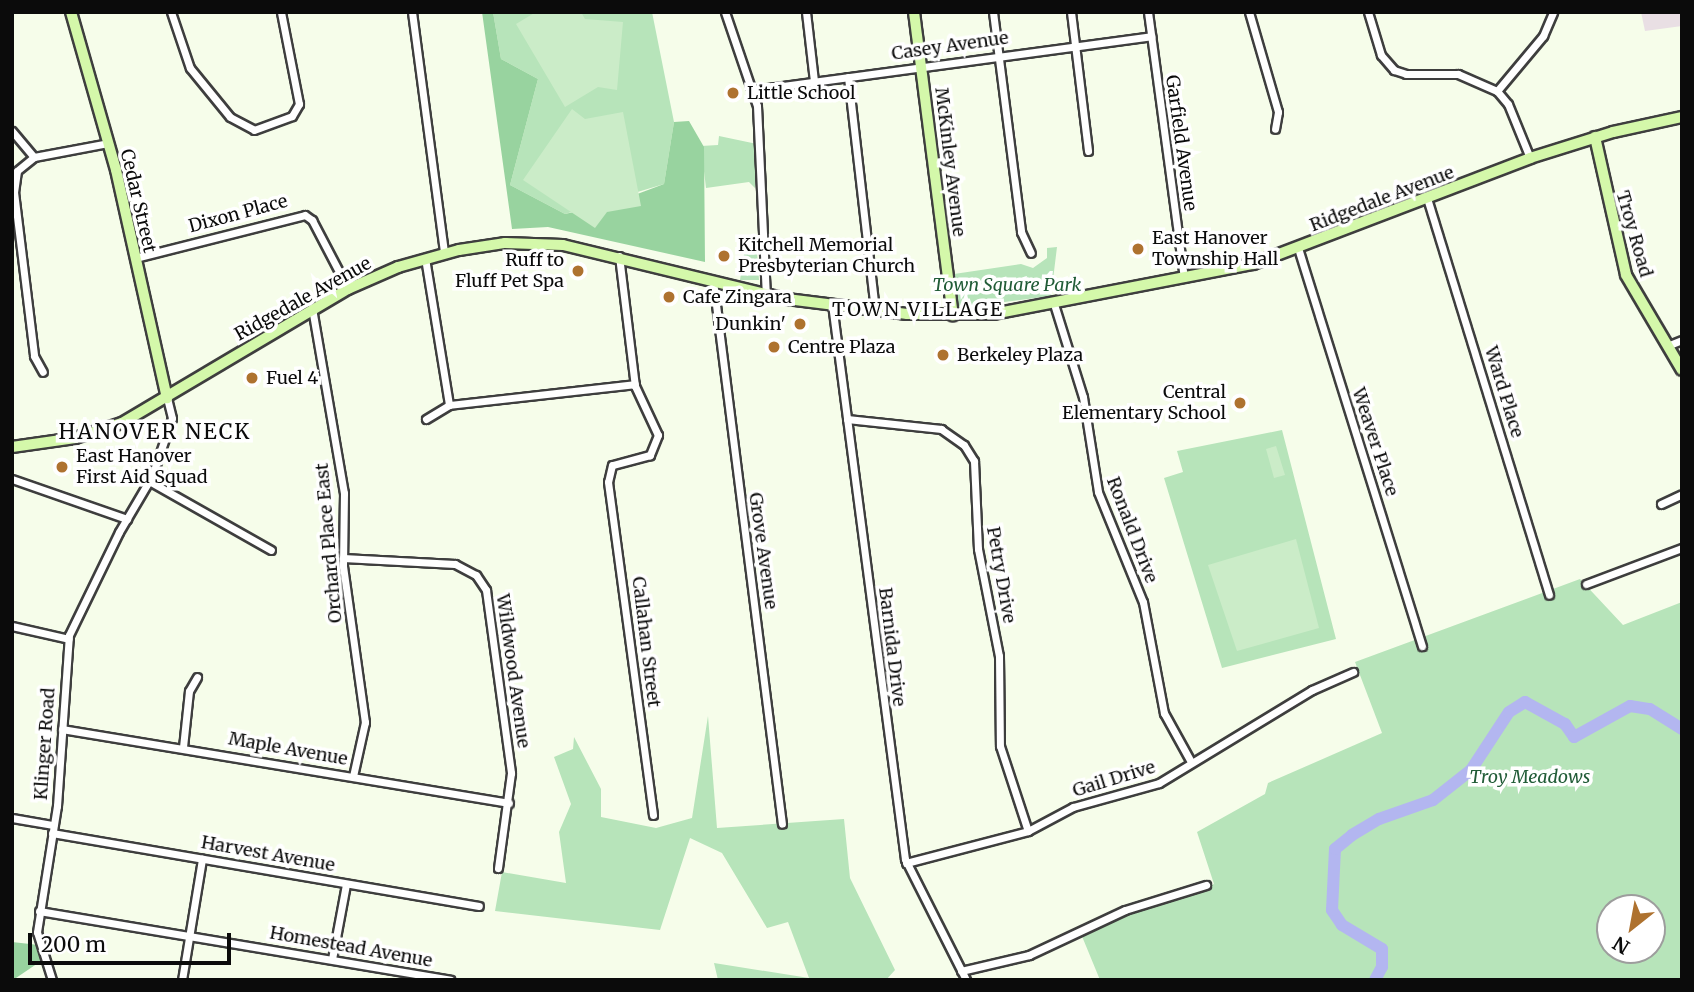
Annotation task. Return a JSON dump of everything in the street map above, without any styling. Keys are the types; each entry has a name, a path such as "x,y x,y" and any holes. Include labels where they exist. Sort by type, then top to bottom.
{"main road":[{"name":"Cedar Street","path":"71,12 108,143 167,398"},
{"name":"McKinley Avenue","path":"914,12 953,316"},
{"name":"Ridgedale Avenue","path":"12,447 102,430 167,398 312,308 348,289 444,253 505,243 542,243 619,256 766,295 876,310 953,316 1054,304 1226,271 1298,248 1530,158 1595,137 1682,117"},
{"name":"Troy Road","path":"1595,137 1626,275 1682,370"}],"street":[{"path":"171,12 190,68 230,117 254,130 292,116 299,104 281,12"},
{"path":"412,12 444,253"},
{"path":"725,12 753,90 761,141 766,295"},
{"path":"806,12 814,82"},
{"path":"993,12 1021,232 1031,253"},
{"path":"1071,12 1088,151"},
{"name":"Garfield Avenue","path":"1148,12 1184,278"},
{"path":"1249,12 1278,112 1275,129"},
{"path":"1368,12 1381,55 1394,70 1458,74 1497,91 1508,104 1530,158"},
{"path":"1497,91 1543,36 1553,12"},
{"name":"Casey Avenue","path":"753,90 1151,36"},
{"path":"848,77 876,310"},
{"path":"12,131 34,157"},
{"path":"43,372 34,356 14,192 17,171 34,157 108,143"},
{"name":"Ward Place","path":"1427,198 1549,596"},
{"name":"Dixon Place","path":"135,258 305,215 348,289"},
{"name":"Weaver Place","path":"1298,248 1422,646"},
{"path":"425,419 449,405 635,384 619,256"},
{"path":"425,258 449,405"},
{"name":"Grove Avenue","path":"713,281 782,824"},
{"name":"Barnida Drive","path":"832,304 906,863 966,980"},
{"name":"Ronald Drive","path":"1054,304 1083,397 1098,492 1143,602 1164,713 1191,762"},
{"name":"Orchard Place East","path":"312,308 344,493 343,558 365,722 354,776"},
{"path":"1667,346 1682,340"},
{"name":"Callahan Street","path":"635,384 657,430 657,444 645,457 617,462 609,474 653,814"},
{"name":"Klinger Road","path":"52,980 39,947 38,911 53,829 69,639 76,615 149,481 172,418 167,398"},
{"name":"Petry Drive","path":"847,419 942,429 964,445 974,461 978,549 999,656 999,734 1028,831"},
{"path":"12,479 127,519"},
{"path":"149,481 271,550"},
{"path":"1661,504 1682,494"},
{"path":"1586,584 1682,548"},
{"name":"Wildwood Avenue","path":"343,558 455,565 482,582 491,617 511,773 498,868"},
{"path":"12,626 69,639"},
{"name":"Gail Drive","path":"906,863 1028,831 1073,807 1159,783 1319,686 1353,672"},
{"path":"183,747 189,691 197,677"},
{"name":"Maple Avenue","path":"62,729 509,803"},
{"name":"Harvest Avenue","path":"12,818 53,829 202,859 479,906"},
{"path":"182,980 202,859"},
{"path":"332,959 346,884"},
{"path":"961,971 1029,955 1125,910 1206,885"},
{"name":"Homestead Avenue","path":"38,911 450,980"}],"shaded area":[{"path":"1641,12 1682,12 1682,26 1645,31"}],"green space":[{"path":"482,12 493,12 501,59 538,79 510,185 565,214 616,202 664,184 674,122 689,121 704,147 705,262 548,227 512,229"},
{"path":"493,12 652,12 674,122 664,184 565,214 510,185 538,79 501,59"},
{"path":"536,12 581,12 585,19 623,22 617,90 598,87 565,107 516,24"},
{"path":"572,109 585,119 623,112 641,206 607,212 595,228 523,180"},
{"path":"719,136 757,144 755,188 749,182 706,188 701,146 718,145"},
{"name":"Town Square Park","path":"1057,247 1051,296 959,308 954,274 1021,264 1033,268 1047,258 1047,248"},
{"path":"757,253 759,280 740,280 744,254"},
{"path":"1282,430 1336,639 1222,668 1164,478 1183,472 1177,451"},
{"path":"1276,446 1285,475 1274,478 1266,449"},
{"path":"1296,539 1319,628 1237,651 1208,565"},
{"name":"Troy Meadows","path":"1580,579 1623,625 1682,602 1682,980 1100,980 1079,929 1214,884 1197,832 1265,794 1268,783 1382,733 1355,662"},
{"path":"708,716 717,828 844,819 850,878 895,970 886,980 718,980 714,963 809,978 788,922 767,928 722,853 690,838 660,930 495,911 502,872 566,883 559,832 571,804 554,757 573,749 574,737 601,789 601,817 656,828 692,818"},
{"path":"12,942 39,945 44,959 13,980"}],"waterway":[{"path":"1375,980 1382,967 1382,949 1342,925 1332,910 1335,849 1352,835 1379,819 1433,800 1471,770 1509,712 1525,702 1565,724 1574,737 1630,706 1650,709 1682,729"}],"place":[{"name":"Little School","path":"733,93"},
{"name":"East Hanover Township Hall","path":"1138,249"},
{"name":"Kitchell Memorial Presbyterian Church","path":"724,256"},
{"name":"Ruff to Fluff Pet Spa","path":"578,271"},
{"name":"Cafe Zingara","path":"669,297"},
{"name":"Dunkin'","path":"800,324"},
{"name":"Centre Plaza","path":"774,347"},
{"name":"Berkeley Plaza","path":"943,355"},
{"name":"Fuel 4","path":"252,378"},
{"name":"Central Elementary School","path":"1240,403"},
{"name":"East Hanover First Aid Squad","path":"62,467"}],"district":[{"name":"TOWN VILLAGE","path":"918,310"},
{"name":"HANOVER NECK","path":"155,432"}]}
